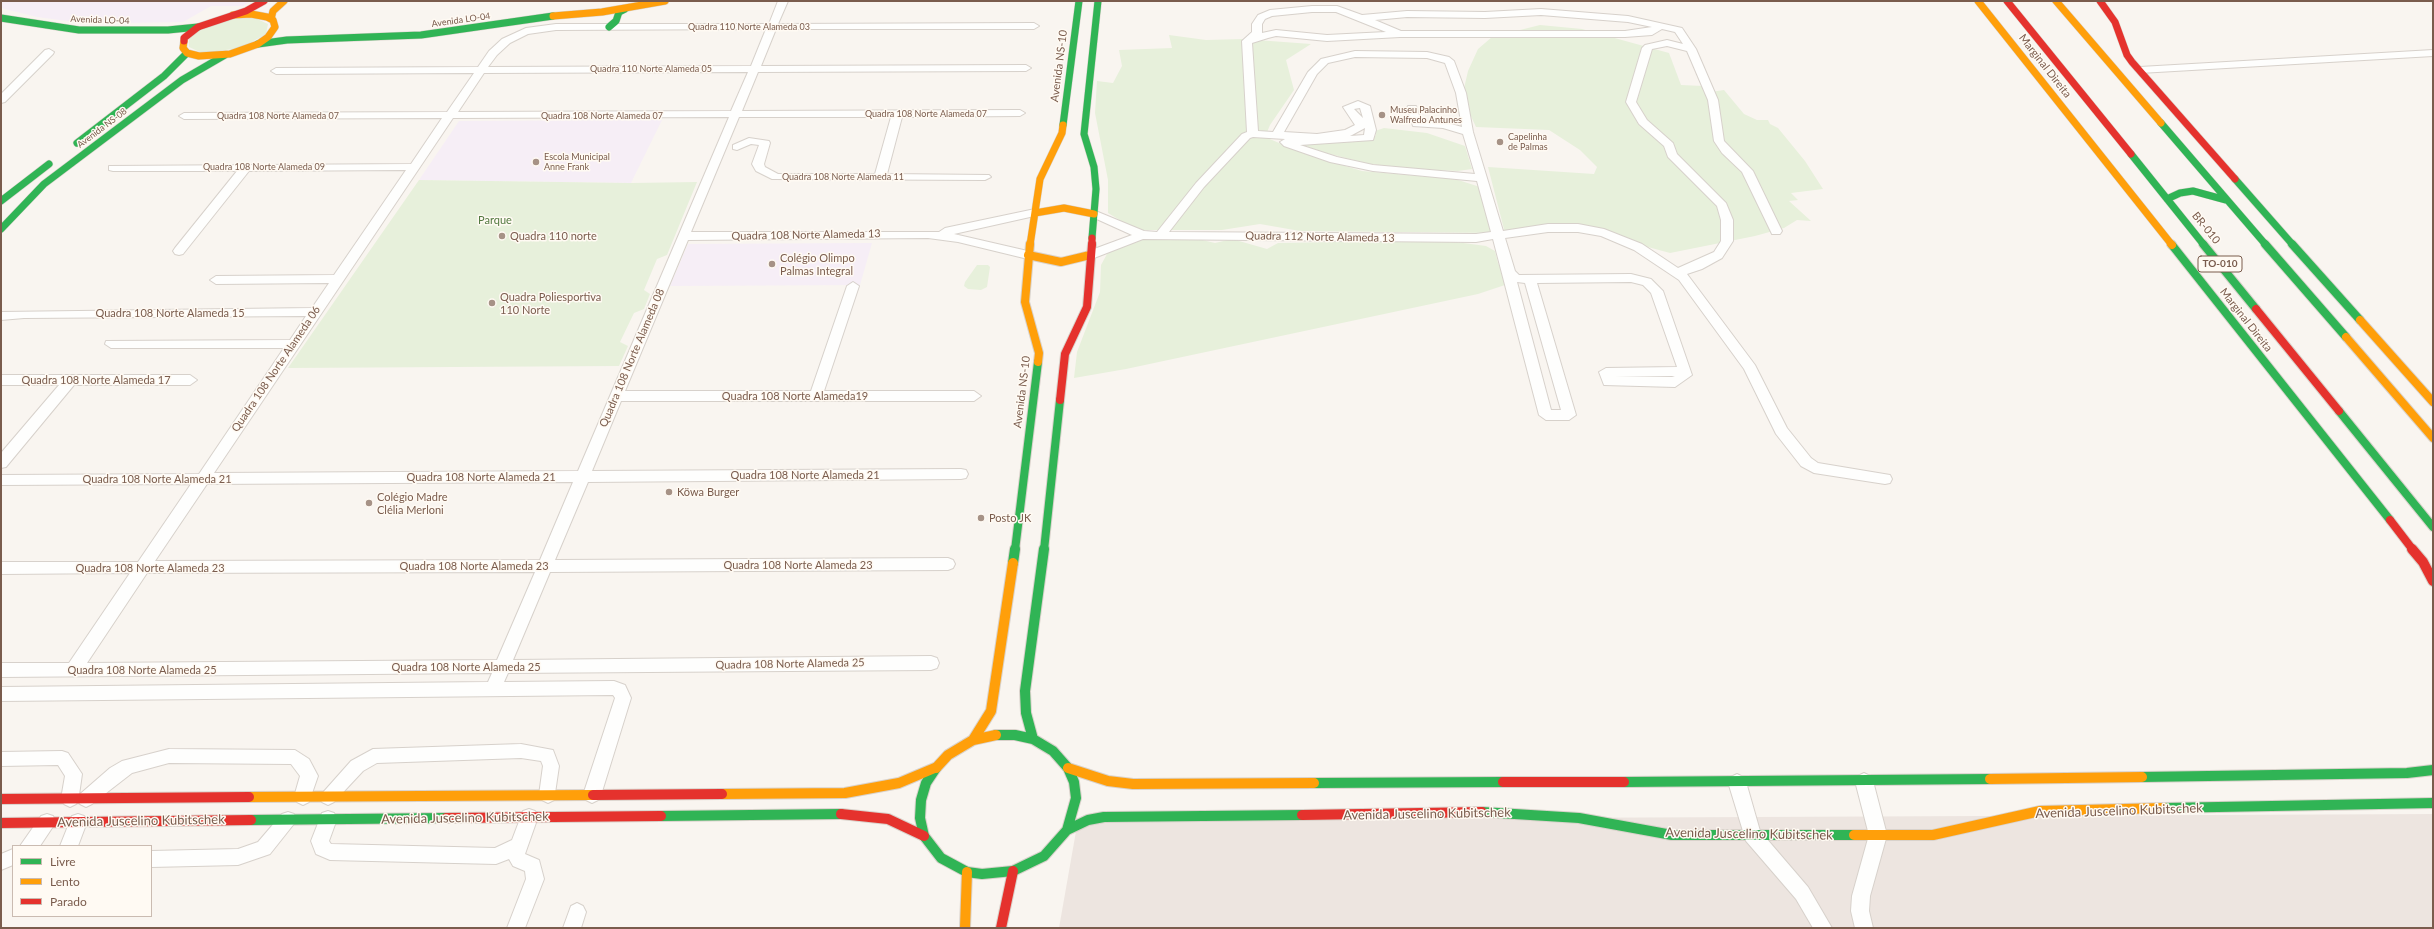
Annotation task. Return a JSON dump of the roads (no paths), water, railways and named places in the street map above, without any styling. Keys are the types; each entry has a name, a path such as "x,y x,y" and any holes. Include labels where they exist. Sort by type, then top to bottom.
{"main road":[{"path":"182,45 184,38 198,27 233,15 264,1"},
{"name":"Avenida NS-08","path":"1,229 44,184 182,80 225,55 258,44 268,37 273,23 273,11 284,1"},
{"name":"Avenida LO-04","path":"258,44 287,40 421,36 563,15 625,9 659,1"},
{"name":"Avenida NS-10","path":"973,740 988,718 994,696 1015,550 1039,352 1025,302 1028,255 1040,179 1062,133 1079,1"},
{"path":"1033,739 1026,713 1025,692 1040,584 1065,354 1087,307 1096,178 1084,134 1098,1"},
{"name":"Marginal Direita","path":"1978,1 2423,562 2433,581"},
{"name":"BR-010","path":"2007,1 2433,527"},
{"path":"2056,1 2226,200 2433,438"},
{"path":"2100,1 2115,22 2128,55 2140,70 2433,402"},
{"name":"Avenida LO-04","path":"273,23 290,30 418,26 530,9"},
{"path":"616,25 619,12 625,9"},
{"path":"233,15 256,15 273,23"},
{"path":"563,15 572,17 572,25"},
{"name":"Avenida LO-04","path":"1,18 42,26 79,30 160,30 198,27"},
{"path":"173,41 182,45 187,53"},
{"name":"Avenida NS-08","path":"72,147 164,76 187,53 204,56 225,55"},
{"path":"1,201 60,156"},
{"path":"2167,199 2180,193 2193,191 2226,200"},
{"path":"1035,213 1064,208 1094,214"},
{"path":"1028,255 1061,262 1090,255"},
{"path":"996,736 1015,736 1033,739 1053,751 1068,768 1074,782 1076,798 1073,814 1067,830 1044,856 1012,871 997,874 967,872 941,858 924,836 920,818 921,800 926,783 937,767 948,755 973,740 996,736"},
{"name":"Avenida Juscelino Kubitschek","path":"1,800 845,793 899,783 937,767"},
{"path":"1068,768 1108,781 1133,784 1864,781 2407,774 2433,770"},
{"name":"Avenida Juscelino Kubitschek","path":"1067,830 1088,820 1104,817 1508,812 1579,818 1672,835 1933,835 2040,811 2433,803"},
{"name":"Avenida Juscelino Kubitschek","path":"1,823 846,814 888,819 924,836"},
{"path":"1001,928 1012,871"},
{"path":"965,928 967,872"}],"street":[{"name":"Quadra 108 Norte Alameda 08","path":"493,688 783,1"},
{"path":"1247,41 1257,33 1257,24 1261,17 1270,13 1337,9 1364,18 1400,34"},
{"path":"1364,18 1407,14 1485,15 1541,12 1628,19 1679,30 1691,49 1713,100 1719,140 1726,151 1747,171 1776,230"},
{"name":"Quadra 110 Norte Alameda 03","path":"482,70 500,46 512,37 533,29 572,25 772,27 1034,26"},
{"path":"1247,41 1276,33 1327,38 1400,34 1625,34 1652,32 1660,26"},
{"path":"1247,41 1253,134"},
{"path":"1677,273 1698,266 1718,255 1727,241 1727,220 1722,206 1672,155 1669,145 1643,122 1631,102 1646,50 1650,47 1668,43 1691,49"},
{"path":"1,100 49,52"},
{"path":"2140,70 2433,53"},
{"path":"1281,138 1318,66 1331,58 1355,54 1380,56 1427,55 1449,61 1461,93 1468,132 1509,273 1546,415 1569,415 1530,279"},
{"name":"Quadra 110 Norte Alameda 05","path":"276,71 1026,68"},
{"name":"Quadra 108 Norte Alameda 06","path":"73,670 414,166 482,70"},
{"path":"1160,235 1200,185 1242,140 1253,134 1281,138 1369,138 1371,130 1365,106 1358,104 1348,107 1360,121 1360,126 1348,133 1281,138"},
{"path":"1412,108 1417,124 1444,125 1468,132"},
{"path":"880,177 896,114"},
{"name":"Quadra 108 Norte Alameda 07","path":"184,116 1020,114"},
{"path":"1281,138 1334,160 1373,168 1481,178"},
{"name":"Quadra 108 Norte Alameda 11","path":"737,147 749,141 765,143 758,164 760,169 776,177 985,177"},
{"name":"Quadra 108 Norte Alameda 09","path":"113,168 414,166"},
{"path":"179,251 246,167"},
{"path":"928,234 959,230 1035,213"},
{"path":"1094,214 1142,235"},
{"name":"Quadra 112 Norte Alameda 13","path":"1142,235 1476,238 1548,228 1578,228 1604,233 1638,247 1683,277 1698,300 1750,368 1781,431 1806,462 1814,468 1885,479"},
{"path":"928,234 966,239 1028,255"},
{"name":"Quadra 108 Norte Alameda 13","path":"684,236 928,234"},
{"path":"1090,255 1142,235"},
{"path":"1509,273 1516,278 1530,279 1631,278 1647,282 1657,291 1685,371 1683,377 1675,382 1609,382 1606,372 1685,371"},
{"path":"216,280 338,279"},
{"path":"816,396 853,286"},
{"path":"1,309 24,314"},
{"name":"Quadra 108 Norte Alameda 15","path":"24,314 315,312"},
{"path":"1,316 24,314"},
{"path":"111,344 293,344"},
{"name":"Quadra 108 Norte Alameda 17","path":"1,380 190,380"},
{"path":"1,463 70,380"},
{"name":"Quadra 108 Norte Alameda19","path":"616,396 974,396"},
{"name":"Quadra 108 Norte Alameda 21","path":"1,480 961,474"},
{"name":"Quadra 108 Norte Alameda 23","path":"1,568 948,564"},
{"name":"Quadra 108 Norte Alameda 25","path":"1,670 932,663"},
{"path":"1,694 614,688 619,690 623,698 592,795"},
{"name":"Avenida Juscelino Kubitschek","path":"328,797 357,766 373,756 384,754 521,751 547,755 550,766 548,796"},
{"path":"1,759 62,758 74,774 78,799 128,766 169,756 295,757 303,764 308,776 303,797"},
{"path":"1864,781 1878,835 1861,896 1860,911 1864,928"},
{"path":"1737,782 1752,835 1802,893 1823,928"},
{"path":"516,928 533,888 536,873 533,866 519,860 516,854 529,817"},
{"path":"328,819 320,841 322,848 330,852 496,856 518,846"},
{"path":"152,859 238,857 264,848 288,820"},
{"path":"30,845 47,822"},
{"path":"69,845 78,822"},
{"path":"1,862 12,857"}],"place":[{"name":"Museu Palacinho Walfredo Antunes","path":"1382,115"},
{"name":"Capelinha de Palmas","path":"1500,142"},
{"name":"Escola Municipal Anne Frank","path":"536,162"},
{"name":"Quadra 110 norte","path":"502,236"},
{"name":"Colégio Olimpo Palmas Integral","path":"772,264"},
{"name":"Quadra Poliesportiva 110 Norte","path":"492,303"},
{"name":"Köwa Burger","path":"669,492"},
{"name":"Colégio Madre Clélia Merloni","path":"369,503"},
{"name":"Posto JK","path":"981,518"}],"park label":[{"name":"Parque","path":"495,220"}]}
